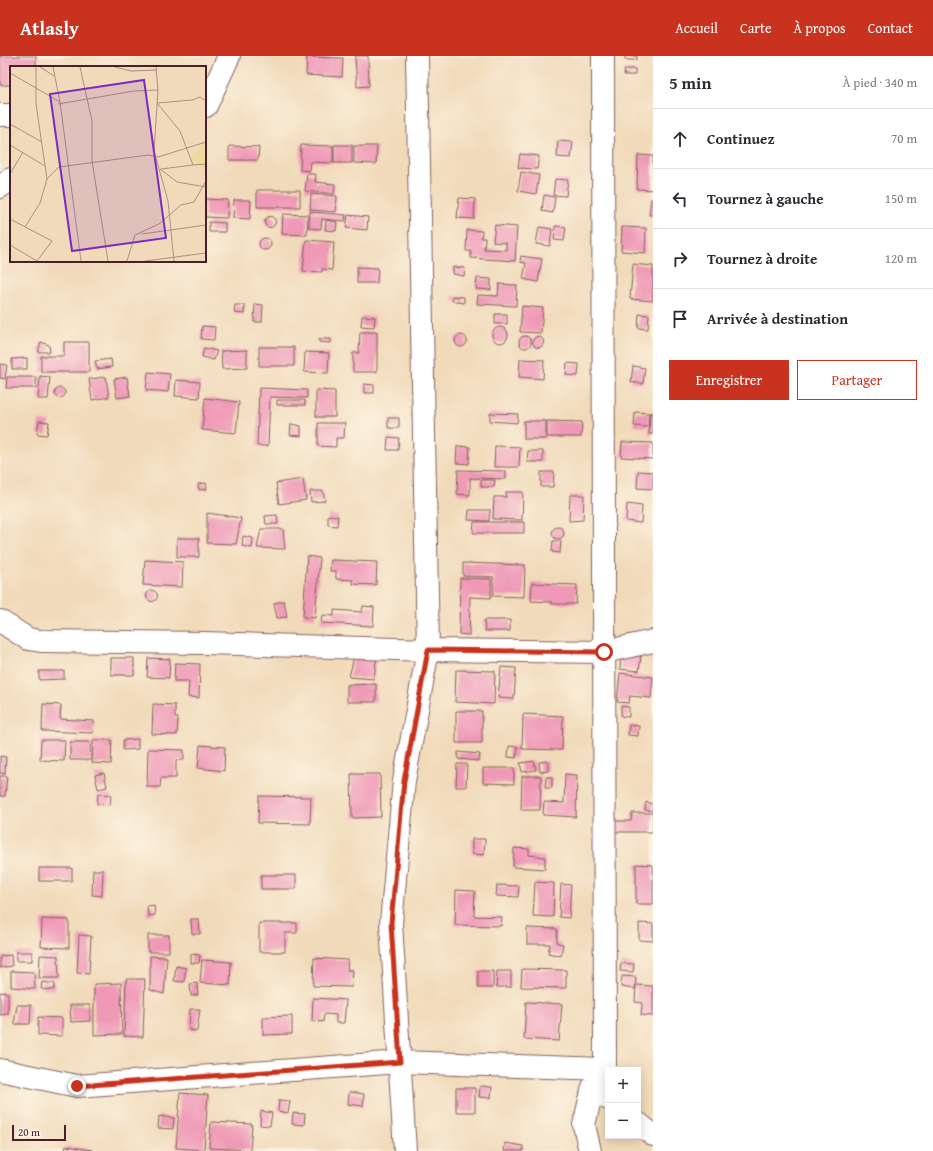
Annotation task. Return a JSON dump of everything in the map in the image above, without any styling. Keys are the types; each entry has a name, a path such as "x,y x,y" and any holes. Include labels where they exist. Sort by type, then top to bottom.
{"street":[{"path":"206,104 229,56"},
{"path":"405,1151 391,923 404,781 428,650 417,56"},
{"path":"590,1151 584,1125 601,1093 605,1069 603,56"},
{"path":"0,187 10,180"},
{"path":"0,621 28,639 41,641 205,643 428,650 604,652 653,641"},
{"path":"0,1070 77,1086 400,1062 605,1069"},
{"path":"641,1125 653,1135"}],"building":[{"path":"0,56 36,56 36,66 10,66 10,85 0,85"},
{"path":"355,56 368,56 369,86 357,87"},
{"path":"625,56 637,56 637,60 625,60"},
{"path":"307,57 343,58 342,77 306,75"},
{"path":"625,69 635,69 635,75 624,75"},
{"path":"558,141 573,142 571,158 557,157"},
{"path":"301,145 333,146 333,163 311,162 310,171 300,170"},
{"path":"334,145 352,145 352,163 334,163"},
{"path":"229,146 259,147 258,160 229,160"},
{"path":"354,146 377,146 376,164 354,163"},
{"path":"520,154 539,156 537,169 518,168"},
{"path":"638,155 653,156 653,190 637,189"},
{"path":"521,172 539,175 536,194 518,191"},
{"path":"307,174 316,174 315,182 335,184 334,194 305,191"},
{"path":"555,179 568,180 566,196 553,195"},
{"path":"257,190 300,190 300,207 257,207"},
{"path":"311,194 337,196 336,212 310,210"},
{"path":"544,195 555,197 553,213 542,211"},
{"path":"459,198 475,199 474,219 457,218"},
{"path":"206,199 228,200 227,218 206,217"},
{"path":"651,199 653,199 653,215 649,215"},
{"path":"234,200 251,200 250,219 233,218"},
{"path":"310,212 346,215 345,221 322,219 321,229 309,228"},
{"path":"283,214 308,215 307,235 282,234"},
{"path":"348,215 368,217 367,230 346,228"},
{"path":"268,217 272,217 274,218 274,226 268,227 265,224 265,220"},
{"path":"326,220 337,222 336,231 325,230"},
{"path":"209,222 225,223 225,232 209,232"},
{"path":"495,225 517,227 515,261 471,258 471,251 466,251 467,230 482,231 481,238 485,238 484,249 506,250 506,243 493,242"},
{"path":"555,226 566,227 564,241 554,240"},
{"path":"539,227 552,229 550,246 536,244"},
{"path":"622,227 646,228 645,253 621,251"},
{"path":"263,238 267,238 271,244 267,250 263,250 259,246 259,242"},
{"path":"306,240 334,242 332,270 322,269 322,272 303,271"},
{"path":"521,256 542,259 538,282 523,279 526,263 520,262"},
{"path":"633,264 653,266 653,301 630,299"},
{"path":"357,267 378,268 377,283 357,283"},
{"path":"453,267 465,268 464,276 453,274"},
{"path":"477,278 491,279 491,290 476,289"},
{"path":"499,284 517,285 516,306 477,304 478,295 498,296"},
{"path":"452,296 464,297 464,303 452,301"},
{"path":"255,304 263,305 262,322 254,322"},
{"path":"235,305 245,305 244,314 234,313"},
{"path":"522,306 543,308 541,333 520,332"},
{"path":"495,314 507,314 507,324 495,324"},
{"path":"639,314 649,315 648,329 638,328"},
{"path":"362,316 375,317 374,327 361,326"},
{"path":"202,326 215,327 214,340 201,339"},
{"path":"497,327 503,327 508,332 506,341 503,343 497,343 492,338 492,332"},
{"path":"360,332 377,332 377,372 353,372 353,353 359,353"},
{"path":"459,335 463,335 467,341 463,347 459,347 455,343 455,339"},
{"path":"525,336 529,338 531,342 529,346 525,348 521,346 519,342 521,338"},
{"path":"538,336 542,338 544,342 542,346 538,348 534,346 532,342 534,338"},
{"path":"319,339 331,339 331,343 319,342"},
{"path":"41,342 49,345 50,352 38,352"},
{"path":"64,342 89,342 89,372 41,372 41,356 64,356"},
{"path":"259,347 294,347 294,366 259,366"},
{"path":"204,348 217,351 214,360 202,357"},
{"path":"247,350 247,368 222,369 221,351"},
{"path":"305,352 329,353 328,373 304,372"},
{"path":"27,358 27,369 12,369 12,359"},
{"path":"111,359 112,367 97,369 95,361"},
{"path":"520,359 544,360 543,379 519,377"},
{"path":"567,363 579,364 578,376 566,375"},
{"path":"0,364 7,365 5,379 0,378"},
{"path":"633,366 645,368 643,384 631,382"},
{"path":"148,372 170,374 168,392 146,390"},
{"path":"40,376 50,377 48,399 38,399"},
{"path":"7,377 36,377 36,388 6,388"},
{"path":"106,377 109,397 92,400 89,379"},
{"path":"127,377 130,396 117,398 114,379"},
{"path":"176,380 200,382 199,398 175,396"},
{"path":"364,384 374,385 374,393 364,393"},
{"path":"60,388 65,393 60,398 55,393"},
{"path":"259,388 307,390 307,398 270,397 268,446 257,446"},
{"path":"316,390 335,391 335,417 316,417"},
{"path":"205,398 239,402 236,433 202,430"},
{"path":"277,400 305,400 305,405 277,405"},
{"path":"635,412 649,413 648,427 634,426"},
{"path":"650,412 653,413 653,434 649,434"},
{"path":"490,413 518,414 517,423 490,421"},
{"path":"388,418 399,418 399,428 388,428"},
{"path":"39,421 49,422 47,435 37,434"},
{"path":"524,421 546,421 546,439 524,439"},
{"path":"547,421 582,422 581,437 547,437"},
{"path":"318,423 345,423 344,438 336,438 336,447 318,446"},
{"path":"291,424 301,426 301,436 290,435"},
{"path":"388,437 399,438 398,450 387,450"},
{"path":"622,442 653,443 653,459 621,457"},
{"path":"457,446 470,447 469,464 456,463"},
{"path":"495,446 520,447 519,467 494,467"},
{"path":"528,451 543,451 543,462 527,462"},
{"path":"458,470 506,471 506,479 470,478 470,495 457,494"},
{"path":"638,471 653,472 653,489 637,488"},
{"path":"541,472 554,472 553,487 541,487"},
{"path":"303,479 306,500 279,504 276,483"},
{"path":"481,480 495,480 494,487 481,487"},
{"path":"206,483 207,489 199,490 198,484"},
{"path":"310,491 323,491 325,501 311,502"},
{"path":"506,492 523,492 522,520 493,519 494,497 506,497"},
{"path":"570,495 584,495 583,520 569,521"},
{"path":"627,504 642,506 641,523 626,521"},
{"path":"469,510 490,510 489,521 468,520"},
{"path":"207,513 241,518 236,544 207,543"},
{"path":"277,515 278,524 266,524 265,516"},
{"path":"328,515 338,516 337,526 328,525"},
{"path":"474,522 524,522 524,533 473,533"},
{"path":"556,527 560,527 564,533 560,539 556,539 552,535 552,531"},
{"path":"261,529 283,529 285,549 257,548"},
{"path":"243,536 253,538 252,548 242,546"},
{"path":"177,538 199,538 199,557 177,557"},
{"path":"553,541 561,541 560,553 552,552"},
{"path":"307,556 320,558 315,618 303,617"},
{"path":"145,560 183,562 182,587 143,585"},
{"path":"331,560 377,562 376,585 353,584 353,580 336,579 336,571 330,571"},
{"path":"463,563 525,565 524,597 493,596 493,577 463,576"},
{"path":"460,578 491,579 491,598 470,597 469,635 459,634"},
{"path":"532,583 577,585 576,604 552,604 552,602 531,601"},
{"path":"152,590 156,592 158,596 156,600 152,602 148,600 146,596 148,592"},
{"path":"284,601 287,617 277,618 274,603"},
{"path":"363,606 374,607 373,626 321,623 322,615 334,616 334,610 362,612"},
{"path":"484,620 510,620 510,631 485,631"},
{"path":"355,653 377,654 374,679 349,677"},
{"path":"621,654 641,656 639,671 620,669"},
{"path":"111,658 134,658 134,675 111,675"},
{"path":"148,658 170,659 169,678 147,677"},
{"path":"175,663 200,664 199,698 188,697 189,681 174,681"},
{"path":"501,667 516,668 514,699 498,698"},
{"path":"456,670 495,671 494,704 455,702"},
{"path":"39,671 64,671 64,679 39,680"},
{"path":"620,673 653,677 651,698 630,696 629,703 617,702"},
{"path":"376,684 376,702 347,702 347,685"},
{"path":"43,704 61,705 60,719 94,721 93,733 42,731"},
{"path":"153,704 175,705 175,718 178,718 177,735 152,734"},
{"path":"621,706 629,707 629,717 621,716"},
{"path":"456,711 482,711 482,743 456,743"},
{"path":"523,714 563,716 562,750 522,749"},
{"path":"629,725 639,726 638,736 628,735"},
{"path":"138,739 138,749 123,750 123,740"},
{"path":"41,740 65,740 64,761 40,760"},
{"path":"93,740 112,740 111,764 92,763"},
{"path":"70,742 90,742 91,760 70,760"},
{"path":"200,745 225,747 224,771 198,768"},
{"path":"509,746 518,747 516,758 508,757"},
{"path":"148,749 184,750 184,760 176,760 176,778 161,778 160,787 147,787"},
{"path":"458,752 480,754 479,761 458,759"},
{"path":"0,756 6,757 5,774 0,773"},
{"path":"534,761 536,770 522,772 520,763"},
{"path":"548,761 548,771 540,772 539,762"},
{"path":"457,764 467,764 466,787 456,787"},
{"path":"483,768 514,768 514,784 483,783"},
{"path":"104,773 107,787 98,789 95,775"},
{"path":"351,774 380,774 381,817 352,818"},
{"path":"565,774 577,775 576,817 543,815 544,802 564,803"},
{"path":"0,776 7,776 5,796 0,796"},
{"path":"522,776 541,776 540,810 521,810"},
{"path":"546,777 552,777 552,788 545,788"},
{"path":"98,794 111,795 110,805 97,804"},
{"path":"259,796 311,797 310,824 258,823"},
{"path":"646,802 653,804 653,811 645,810"},
{"path":"632,813 653,813 653,832 615,832 615,821 631,821"},
{"path":"472,839 485,839 484,855 472,854"},
{"path":"514,848 529,849 529,855 545,857 545,869 513,867"},
{"path":"636,864 653,865 653,904 636,904"},
{"path":"39,868 72,868 72,881 39,881"},
{"path":"93,870 103,870 102,896 92,895"},
{"path":"261,875 296,875 296,889 261,889"},
{"path":"535,882 554,883 553,917 533,916"},
{"path":"561,884 571,885 569,918 559,917"},
{"path":"497,885 519,886 518,897 496,896"},
{"path":"456,890 475,891 474,916 502,917 501,926 455,925"},
{"path":"154,905 155,915 148,916 147,906"},
{"path":"42,919 69,920 69,948 41,947"},
{"path":"191,919 199,919 200,934 192,934"},
{"path":"259,923 297,923 297,933 285,933 285,952 259,952"},
{"path":"639,923 653,924 653,941 639,940"},
{"path":"527,928 557,929 557,943 563,944 561,956 548,953 550,944 527,944"},
{"path":"79,935 91,936 89,974 77,973"},
{"path":"148,935 169,935 169,952 148,952"},
{"path":"16,952 32,952 32,961 16,961"},
{"path":"191,954 200,955 199,963 191,963"},
{"path":"11,955 12,966 0,968 0,956"},
{"path":"40,955 58,956 59,978 39,978"},
{"path":"150,956 167,957 164,994 150,990"},
{"path":"314,958 348,960 347,970 353,970 352,987 313,986"},
{"path":"202,960 231,962 230,985 200,983"},
{"path":"621,963 634,964 633,972 620,971"},
{"path":"176,966 186,968 184,982 174,981"},
{"path":"522,969 566,970 566,988 521,987"},
{"path":"11,971 34,972 35,989 11,987"},
{"path":"478,971 493,971 493,988 478,988"},
{"path":"497,971 511,971 511,987 496,987"},
{"path":"622,976 636,977 635,989 621,987"},
{"path":"126,979 145,979 143,1037 124,1036"},
{"path":"42,982 55,984 54,990 41,989"},
{"path":"121,983 122,1034 94,1035 94,984"},
{"path":"197,983 198,995 191,996 190,984"},
{"path":"636,985 653,986 653,1016 641,1015 642,1003 635,1002"},
{"path":"0,992 8,993 8,1014 0,1015"},
{"path":"313,998 346,1000 344,1023 336,1023 336,1015 324,1014 323,1022 312,1021"},
{"path":"526,1002 562,1004 559,1041 524,1039"},
{"path":"17,1005 31,1005 30,1024 14,1024"},
{"path":"70,1005 90,1005 90,1021 71,1022"},
{"path":"190,1009 200,1009 197,1031 189,1030"},
{"path":"292,1016 292,1034 263,1035 263,1017"},
{"path":"38,1017 62,1018 62,1036 38,1035"},
{"path":"480,1086 492,1087 491,1098 479,1097"},
{"path":"456,1088 475,1088 475,1112 456,1112"},
{"path":"349,1092 364,1094 363,1106 348,1104"},
{"path":"180,1093 208,1095 204,1150 176,1148"},
{"path":"279,1100 290,1101 288,1113 278,1111"},
{"path":"261,1111 272,1113 270,1126 260,1125"},
{"path":"293,1113 305,1114 304,1125 292,1124"},
{"path":"159,1116 174,1118 173,1129 158,1128"},
{"path":"211,1122 252,1124 250,1150 209,1148"},
{"path":"505,1143 523,1146 523,1151 504,1151"},
{"path":"66,1146 92,1150 92,1151 65,1151"}],"route":[{"path":"77,1086 400,1062 391,923 404,781 428,650 604,652"}]}
